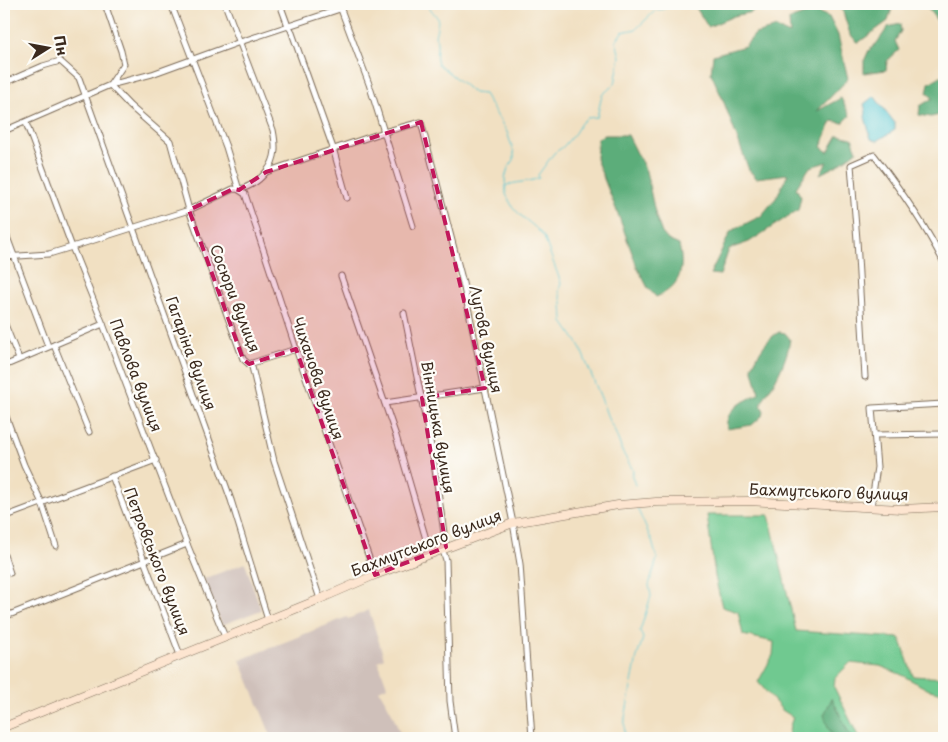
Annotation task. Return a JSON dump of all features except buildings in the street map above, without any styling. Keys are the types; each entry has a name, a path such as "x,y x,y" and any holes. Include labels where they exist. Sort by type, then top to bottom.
{"main road":[{"name":"Бахмутського вулиця","path":"4,727 375,575 513,523 618,505 656,502 748,501 871,508 944,506"}],"street":[{"path":"105,4 122,51 124,64 110,85"},
{"name":"Чихачова вулиця","path":"171,4 226,147 239,190 245,194 296,349 375,575"},
{"path":"4,257 49,254 189,210 233,189 239,190 260,180 273,163 276,146 273,130 225,4"},
{"path":"280,4 333,148 333,154 347,198"},
{"path":"4,132 110,85 152,74 339,6 369,84 413,226"},
{"name":"Гагаріна вулиця","path":"4,83 60,61 79,78 231,500 268,620"},
{"name":"Сосюри вулиця","path":"110,85 130,106 170,141 189,210 243,359 252,367 274,461 320,599"},
{"name":"Лугова вулиця","path":"384,132 421,122 463,283 520,564 532,738"},
{"name":"Павлова вулиця","path":"26,123 72,247 225,636"},
{"path":"266,172 384,132"},
{"path":"865,377 858,240 851,165 874,155 904,195 930,235 944,263"},
{"path":"4,229 14,257 89,432"},
{"path":"341,276 385,403 430,553"},
{"name":"Вінницька вулиця","path":"404,313 433,456 446,560 450,701 454,738"},
{"path":"4,322 19,359"},
{"path":"4,366 103,324"},
{"path":"249,364 296,349"},
{"path":"385,403 485,388"},
{"path":"871,508 877,467 872,408 944,404"},
{"path":"4,411 24,465 42,503 56,546"},
{"path":"875,435 944,434"},
{"path":"4,518 156,460"},
{"name":"Петровського вулиця","path":"112,476 180,655"},
{"path":"4,617 188,544"},
{"path":"4,555 10,573"}],"highlighted area":[{"path":"421,122 485,388 422,398 446,547 375,575 296,349 249,364 243,359 189,210 233,189 239,190 266,172"}],"shaded area":[{"path":"245,563 261,610 222,625 204,579"},
{"path":"369,610 384,658 378,661 387,686 379,690 392,713 402,738 272,738 240,660"}],"green space":[{"path":"699,4 758,4 752,12 734,16 708,27 695,6"},
{"path":"845,4 883,4 892,8 888,21 858,43 850,34 841,6"},
{"path":"927,4 944,4 944,25 938,22 926,6"},
{"path":"815,11 829,17 838,35 848,79 817,111 841,98 850,116 843,123 832,121 821,147 828,152 838,135 852,138 857,151 836,166 820,174 827,162 810,167 796,188 801,197 798,210 749,242 729,249 720,275 710,274 731,231 761,216 776,198 788,174 756,178 749,170 711,73 713,55 745,46 755,34 776,28 790,34 789,20"},
{"path":"900,24 901,31 895,41 899,50 887,61 886,70 864,73 864,61 869,50 877,43 888,27"},
{"path":"944,74 944,114 931,117 919,115 920,106 933,98 927,93 929,83"},
{"path":"605,135 628,135 646,171 656,217 662,233 668,240 679,245 681,270 679,277 671,288 656,297 648,288 637,267 596,159 598,138"},
{"path":"779,332 785,333 790,339 789,345 780,371 761,405 764,411 763,415 752,425 727,429 727,422 732,411 759,393 752,367 766,343"},
{"path":"707,515 769,515 796,631 900,638 913,676 944,678 944,693 929,690 900,674 880,666 850,663 835,678 834,687 859,738 788,738 793,717 782,710 758,682 773,655 774,642 743,635 738,612 722,607 715,576"},
{"path":"832,698 851,738 834,738 828,727 824,715"}],"water":[{"path":"874,96 895,123 895,130 877,141 871,139 865,117 864,104"}],"waterway":[{"path":"426,4 438,21 435,36 438,64 474,93 484,94 507,132 514,153 514,160 508,168 505,178 506,194 512,206 519,214 544,237 561,283 559,291 562,302 563,322 579,345 609,421 623,453 633,470 632,476 635,485"},
{"path":"505,186 539,178 538,175 554,153 563,147 581,123 587,118 597,117 602,95 615,84 620,57 616,41 622,32 636,29 656,10 664,9 673,4"},
{"path":"624,738 625,718 637,657 643,638 640,631 651,596 649,585 657,559 652,541 637,508"}]}
